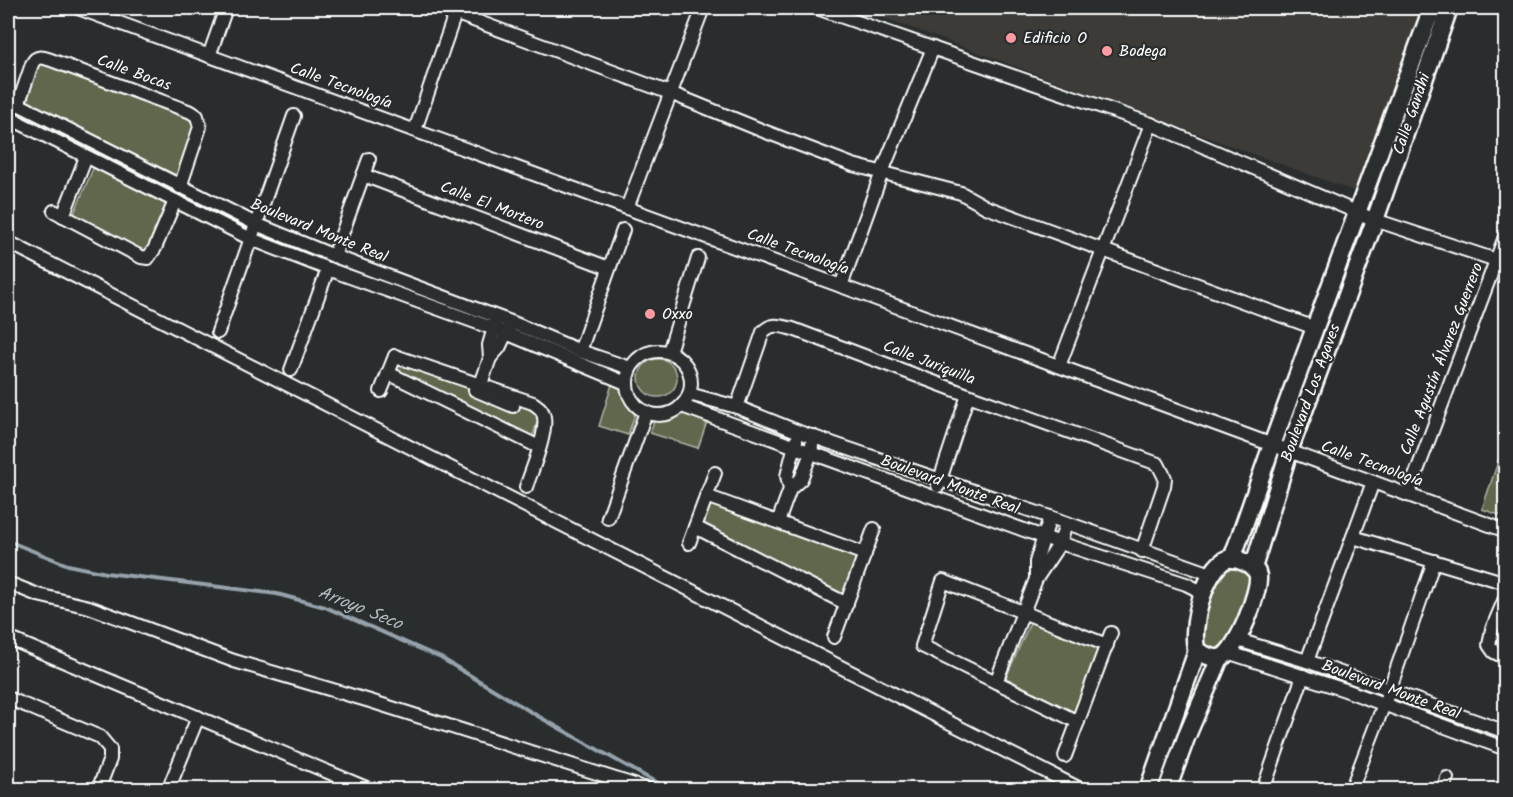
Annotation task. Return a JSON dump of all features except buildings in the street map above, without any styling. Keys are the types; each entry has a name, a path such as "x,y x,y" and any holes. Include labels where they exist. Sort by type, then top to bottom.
{"main road":[{"name":"Calle Gandhi","path":"1357,212 1431,8"},
{"name":"Calle Gandhi","path":"1375,219 1449,8"},
{"name":"Boulevard Los Agaves","path":"1232,559 1357,212"},
{"name":"Boulevard Los Agaves","path":"1167,789 1186,738 1230,650 1256,587 1258,576 1253,568 1289,451 1375,219"},
{"path":"1148,789 1197,651 1194,630 1211,574 1223,561 1232,559 1253,568"},
{"path":"1197,651 1209,657 1230,650"}],"street":[{"name":"Calle Tecnología","path":"78,8 1506,531"},
{"path":"209,56 226,8"},
{"path":"441,8 456,10 853,165 961,192 986,207 1315,328"},
{"path":"627,208 703,8"},
{"path":"817,8 1151,124 1357,212 1496,260"},
{"path":"415,130 456,10"},
{"path":"841,286 882,172 933,48"},
{"name":"Calle Bocas","path":"13,102 34,59 38,57 191,112 197,116 200,127 180,187"},
{"name":"Boulevard Monte Real","path":"13,102 256,224 509,328 626,383"},
{"path":"218,332 294,116"},
{"name":"Boulevard Monte Real","path":"8,121 251,239 328,269 495,322"},
{"path":"1059,366 1151,124"},
{"path":"86,157 58,214 141,257 148,258 155,248 174,201"},
{"path":"334,256 369,159"},
{"name":"Calle El Mortero","path":"363,175 609,268"},
{"path":"580,351 623,230"},
{"name":"Calle Agustín Álvarez Guerrero","path":"1408,495 1506,234"},
{"path":"8,242 1082,789"},
{"path":"669,352 698,258"},
{"path":"291,370 328,269"},
{"path":"490,358 489,345 495,322"},
{"name":"Calle Juriquilla","path":"737,407 759,341 768,327 774,325 793,329 968,396 1158,464 1165,478 1164,486 1142,551"},
{"path":"481,384 490,358 499,348 509,328"},
{"name":"Boulevard Monte Real","path":"509,328 630,368"},
{"path":"650,351 669,352 679,358 688,370 691,385 682,406 656,415 634,404 629,397 626,383 630,368 636,359 650,351"},
{"path":"381,391 394,356"},
{"path":"394,356 481,384 541,408 544,423 526,487"},
{"path":"394,356 513,406"},
{"path":"388,374 539,447"},
{"name":"Boulevard Monte Real","path":"689,394 737,407 799,432 1211,574"},
{"path":"935,497 968,396"},
{"name":"Boulevard Monte Real","path":"682,406 1060,543 1186,584 1196,589 1202,599"},
{"path":"608,518 646,412"},
{"path":"790,489 787,476 799,432"},
{"path":"778,522 790,489 801,479 811,453 813,436"},
{"path":"689,543 715,473"},
{"path":"1307,661 1373,482"},
{"path":"706,496 865,554"},
{"path":"1036,579 1036,561 1050,517"},
{"path":"996,682 1036,579 1060,543 1066,523"},
{"path":"695,527 846,604"},
{"path":"834,637 874,529"},
{"path":"1353,537 1506,583"},
{"path":"1351,789 1389,691 1434,561"},
{"path":"1065,756 1078,722 1109,639 1022,612 943,581 922,646 1078,722"},
{"path":"8,583 38,595 89,607 234,661 650,789"},
{"path":"1500,655 1489,645 1489,638 1506,596"},
{"path":"8,638 371,789"},
{"name":"Boulevard Monte Real","path":"1230,650 1307,661 1506,732"},
{"name":"Boulevard Monte Real","path":"1230,650 1506,749"},
{"path":"1263,789 1304,676"},
{"path":"8,698 100,737 110,749 110,759 98,789"},
{"path":"168,789 198,717"}],"shaded area":[{"path":"857,8 1422,8 1354,191"}],"green space":[{"path":"37,58 198,119 178,176 24,102"},
{"path":"94,166 167,205 149,255 73,216"},
{"path":"658,359 665,360 671,365 676,371 676,385 671,391 665,396 658,397 651,396 645,391 640,385 639,378 640,371 645,365 651,360"},
{"path":"399,360 481,389 540,414 532,438 392,372"},
{"path":"613,381 622,384 625,399 635,414 628,435 599,426"},
{"path":"682,407 709,416 698,448 650,433 655,418 671,415"},
{"path":"1505,441 1506,517 1482,509"},
{"path":"708,501 859,557 844,596 699,525"},
{"path":"1238,565 1252,578 1232,643 1209,654 1197,635 1217,574 1223,568"},
{"path":"1032,618 1105,647 1078,714 1006,678"}],"waterway":[{"name":"Arroyo Seco","path":"8,541 68,565 106,573 277,594 325,607 441,658 536,715 672,790"}],"place":[{"name":"Edificio O","path":"1011,38"},
{"name":"Bodega","path":"1107,51"},
{"name":"Oxxo","path":"650,314"}]}
